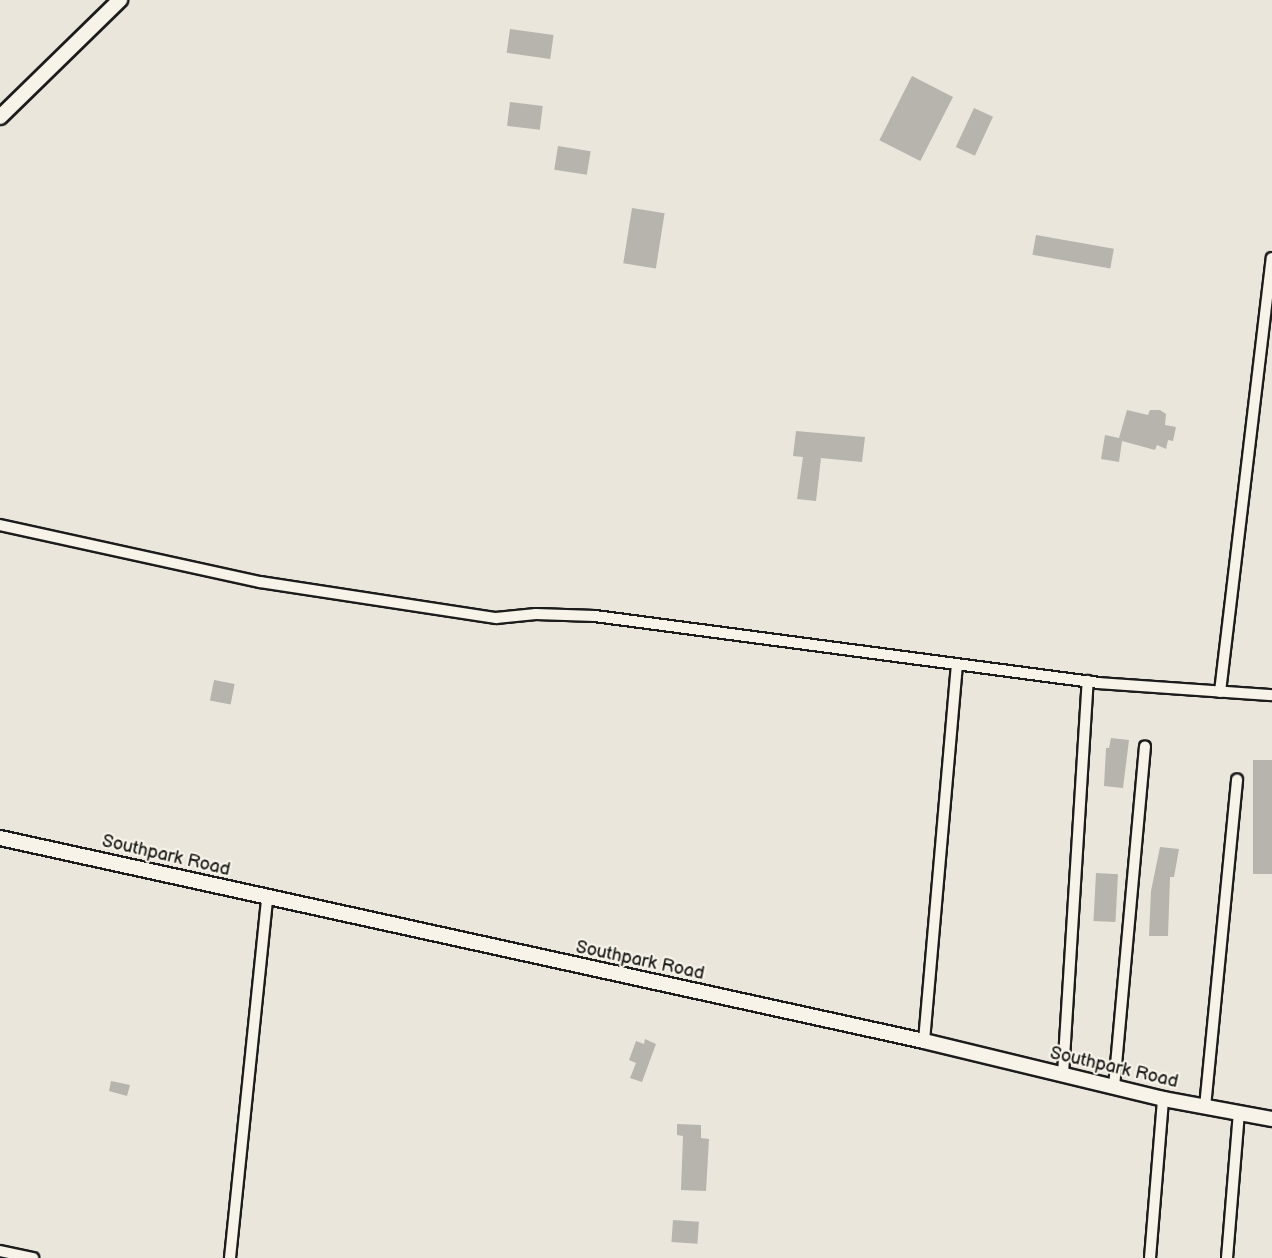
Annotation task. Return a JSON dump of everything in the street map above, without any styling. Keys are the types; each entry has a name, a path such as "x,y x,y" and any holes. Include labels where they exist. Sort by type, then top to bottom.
{"street":[{"path":"0,117 120,0"},
{"path":"1220,692 1272,258"},
{"path":"0,525 260,582 496,618 536,614 595,615 957,666 1088,681 1272,695"},
{"path":"924,1041 957,666"},
{"path":"1064,1074 1088,681"},
{"path":"1114,1087 1145,746"},
{"path":"1205,1107 1237,780"},
{"name":"Southpark Road","path":"0,838 924,1041 1163,1099 1272,1119"},
{"path":"230,1258 267,898"},
{"path":"1150,1258 1163,1099"},
{"path":"1227,1258 1239,1113"},
{"path":"0,1251 33,1258"}],"building":[{"path":"510,29 554,35 550,59 507,53"},
{"path":"912,76 953,97 920,161 879,140"},
{"path":"510,102 543,106 540,130 507,126"},
{"path":"974,108 993,117 975,156 956,147"},
{"path":"558,146 591,151 587,175 554,170"},
{"path":"632,208 665,213 656,268 623,263"},
{"path":"1036,235 1114,249 1110,268 1033,255"},
{"path":"1127,410 1148,415 1150,410 1160,410 1166,414 1165,425 1176,427 1173,441 1168,440 1166,449 1157,445 1155,450 1122,441 1119,462 1101,459 1105,435 1119,438"},
{"path":"796,431 865,437 862,462 821,458 816,501 797,499 803,457 793,456"},
{"path":"214,680 235,684 231,705 210,701"},
{"path":"1111,738 1129,740 1123,788 1104,786 1106,748 1109,748"},
{"path":"1253,760 1272,760 1272,874 1253,874"},
{"path":"1160,847 1179,849 1174,877 1170,877 1168,936 1149,936 1151,891"},
{"path":"1096,873 1118,874 1115,922 1093,921"},
{"path":"645,1039 656,1044 642,1082 630,1078 636,1063 629,1060 636,1041 644,1044"},
{"path":"111,1081 130,1085 127,1096 109,1091"},
{"path":"677,1124 701,1125 701,1138 709,1139 706,1191 681,1190 683,1136 677,1135"},
{"path":"673,1220 699,1222 697,1244 671,1242"}]}
